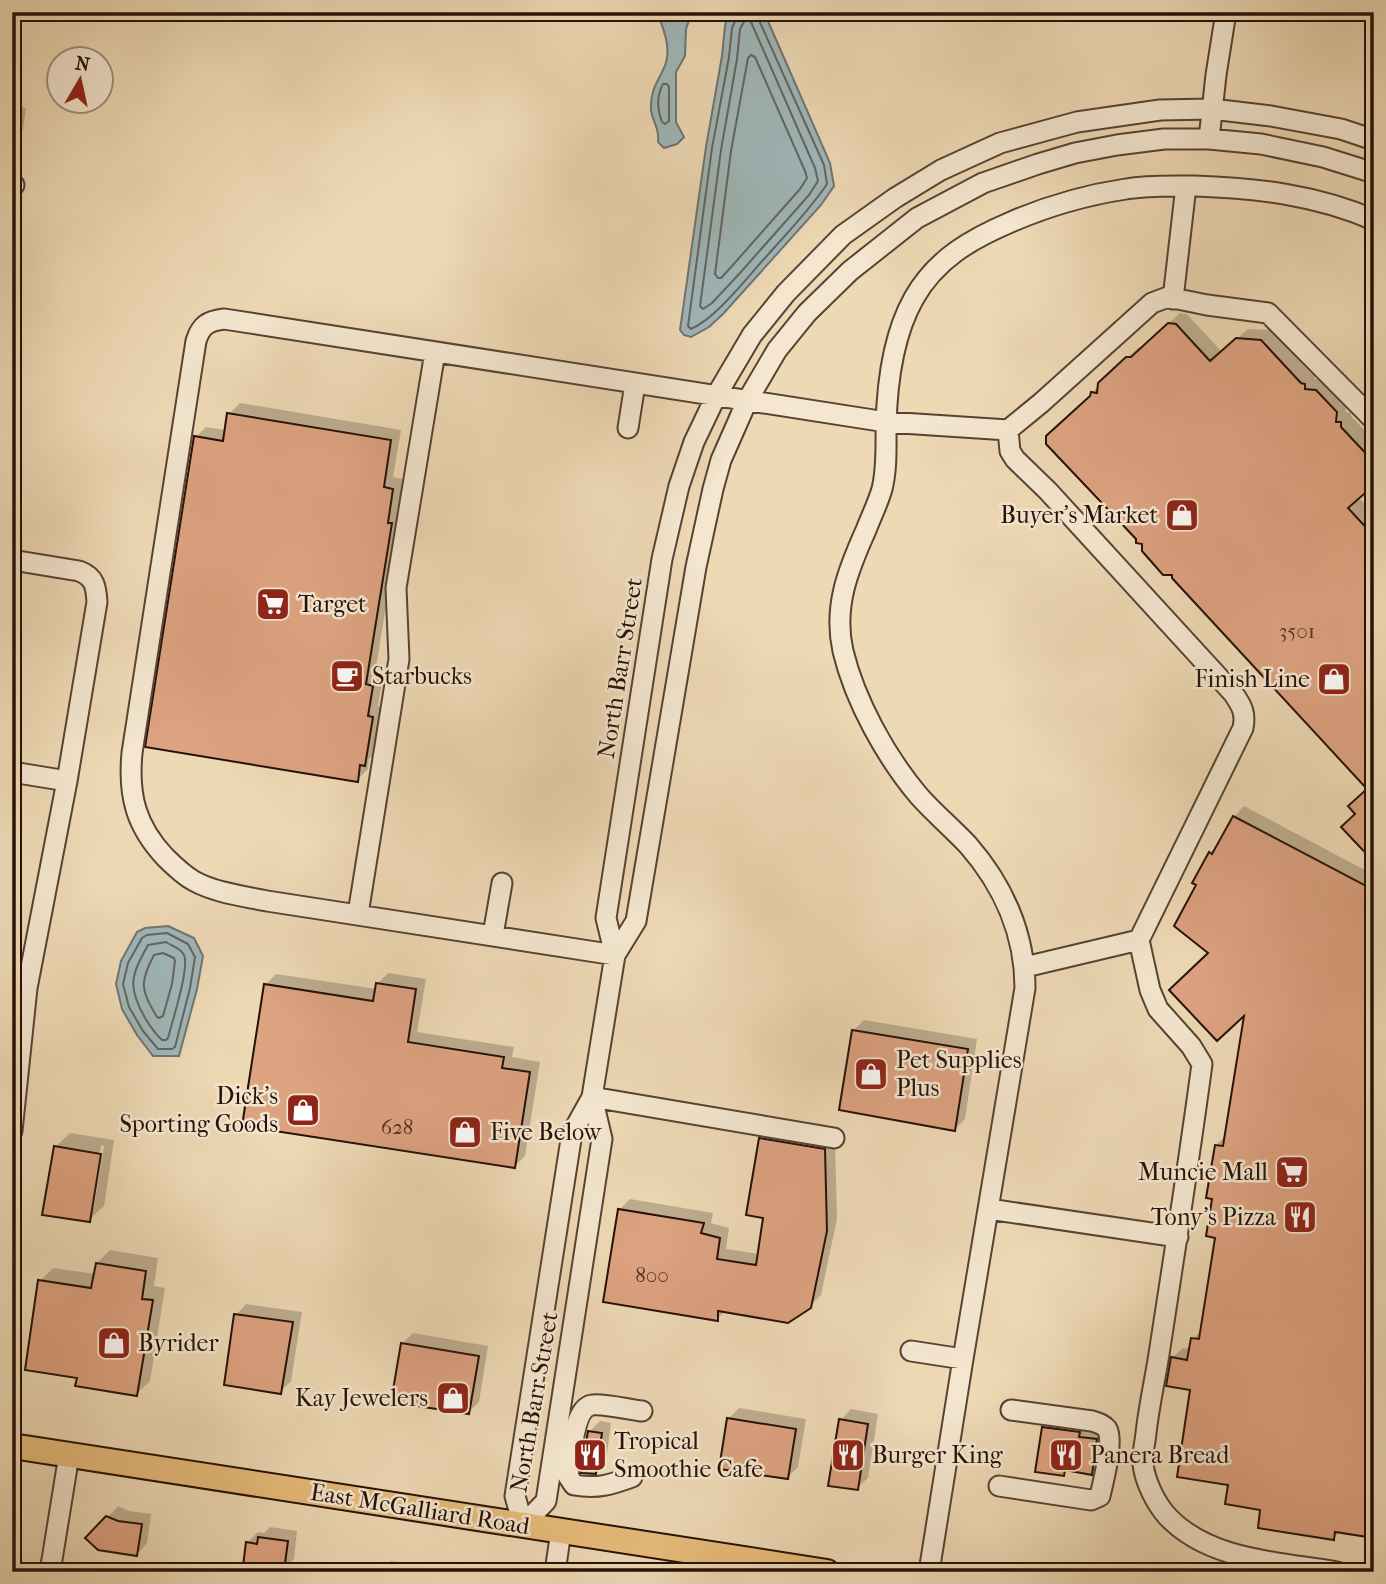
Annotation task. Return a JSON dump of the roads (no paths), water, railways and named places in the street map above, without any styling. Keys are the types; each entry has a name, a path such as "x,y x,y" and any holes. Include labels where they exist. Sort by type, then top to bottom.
{"main road":[{"name":"East McGalliard Road","path":"12,1446 827,1572"}],"street":[{"path":"1209,139 1226,12"},
{"name":"North Barr Street","path":"592,1097 602,1139 547,1501 523,1525 515,1496 572,1133 592,1097 615,955 606,918 662,559 679,486 694,442 716,396 752,335 786,293 843,235 895,198 942,170 1000,143 1077,122 1160,110 1212,109 1283,118 1340,129 1374,140"},
{"name":"North Barr Street","path":"615,955 636,922 694,581 713,489 726,447 747,401 777,349 807,313 850,271 917,218 983,183 1075,153 1164,139 1209,139 1261,144 1310,154 1374,173"},
{"path":"1173,299 1186,186"},
{"path":"929,1572 1026,988 1018,934 1004,896 993,877 966,843 920,797 895,763 856,690 842,648 840,604 849,568 881,490 893,353 915,296 941,262 976,238 1006,224 1077,199 1128,188 1223,187 1288,194 1374,220"},
{"path":"615,955 227,893 195,881 175,867 154,845 141,824 132,793 130,771 196,341 205,324 224,320 886,422 1007,430 1152,303 1168,298 1268,313 1374,420"},
{"path":"358,914 399,659 396,588 435,352"},
{"path":"628,428 635,384"},
{"path":"1007,430 1010,451 1015,459 1048,491 1233,693 1245,717 1243,728 1139,940 1150,990 1158,1009 1191,1046 1202,1064 1178,1237 1150,1398 1143,1466 1153,1495 1168,1517 1192,1536 1236,1555 1337,1572"},
{"path":"12,560 86,573 96,585 97,602 67,780 20,987 12,1131"},
{"path":"12,772 67,780"},
{"path":"493,935 502,883"},
{"path":"1025,967 1139,940"},
{"path":"592,1097 834,1138"},
{"path":"989,1209 1178,1237"},
{"path":"911,1350 963,1359"},
{"path":"632,1478 590,1488 574,1485 568,1476 577,1419 584,1408 593,1405 642,1411"},
{"path":"999,1486 1091,1500 1100,1496 1108,1457 1109,1432 1104,1426 1093,1421 1011,1410"},
{"path":"50,1572 69,1455"},
{"path":"555,1572 561,1531"}],"water":[{"path":"657,12 692,12 686,29 685,56 676,72 676,122 684,137 677,144 664,148 658,142 658,131 651,111 653,91 667,55 666,41"},
{"path":"733,12 764,12 830,163 834,186 821,205 723,314 709,327 691,337 680,330 725,26 727,18"},
{"path":"168,926 194,938 203,956 179,1056 153,1056 122,1009 116,984 121,961 137,932 145,928"}],"place":[{"name":"Buyer's Market","path":"1182,515"},
{"name":"Target","path":"273,604"},
{"name":"Starbucks","path":"347,676"},
{"name":"Finish Line","path":"1334,679"},
{"name":"Pet Supplies Plus","path":"871,1074"},
{"name":"Dick's Sporting Goods","path":"303,1110"},
{"name":"Five Below","path":"465,1132"},
{"name":"Muncie Mall","path":"1292,1172"},
{"name":"Tony's Pizza","path":"1300,1217"},
{"name":"Byrider","path":"114,1343"},
{"name":"Kay Jewelers","path":"453,1398"},
{"name":"Tropical Smoothie Cafe","path":"590,1455"},
{"name":"Burger King","path":"848,1455"},
{"name":"Panera Bread","path":"1066,1455"}]}
